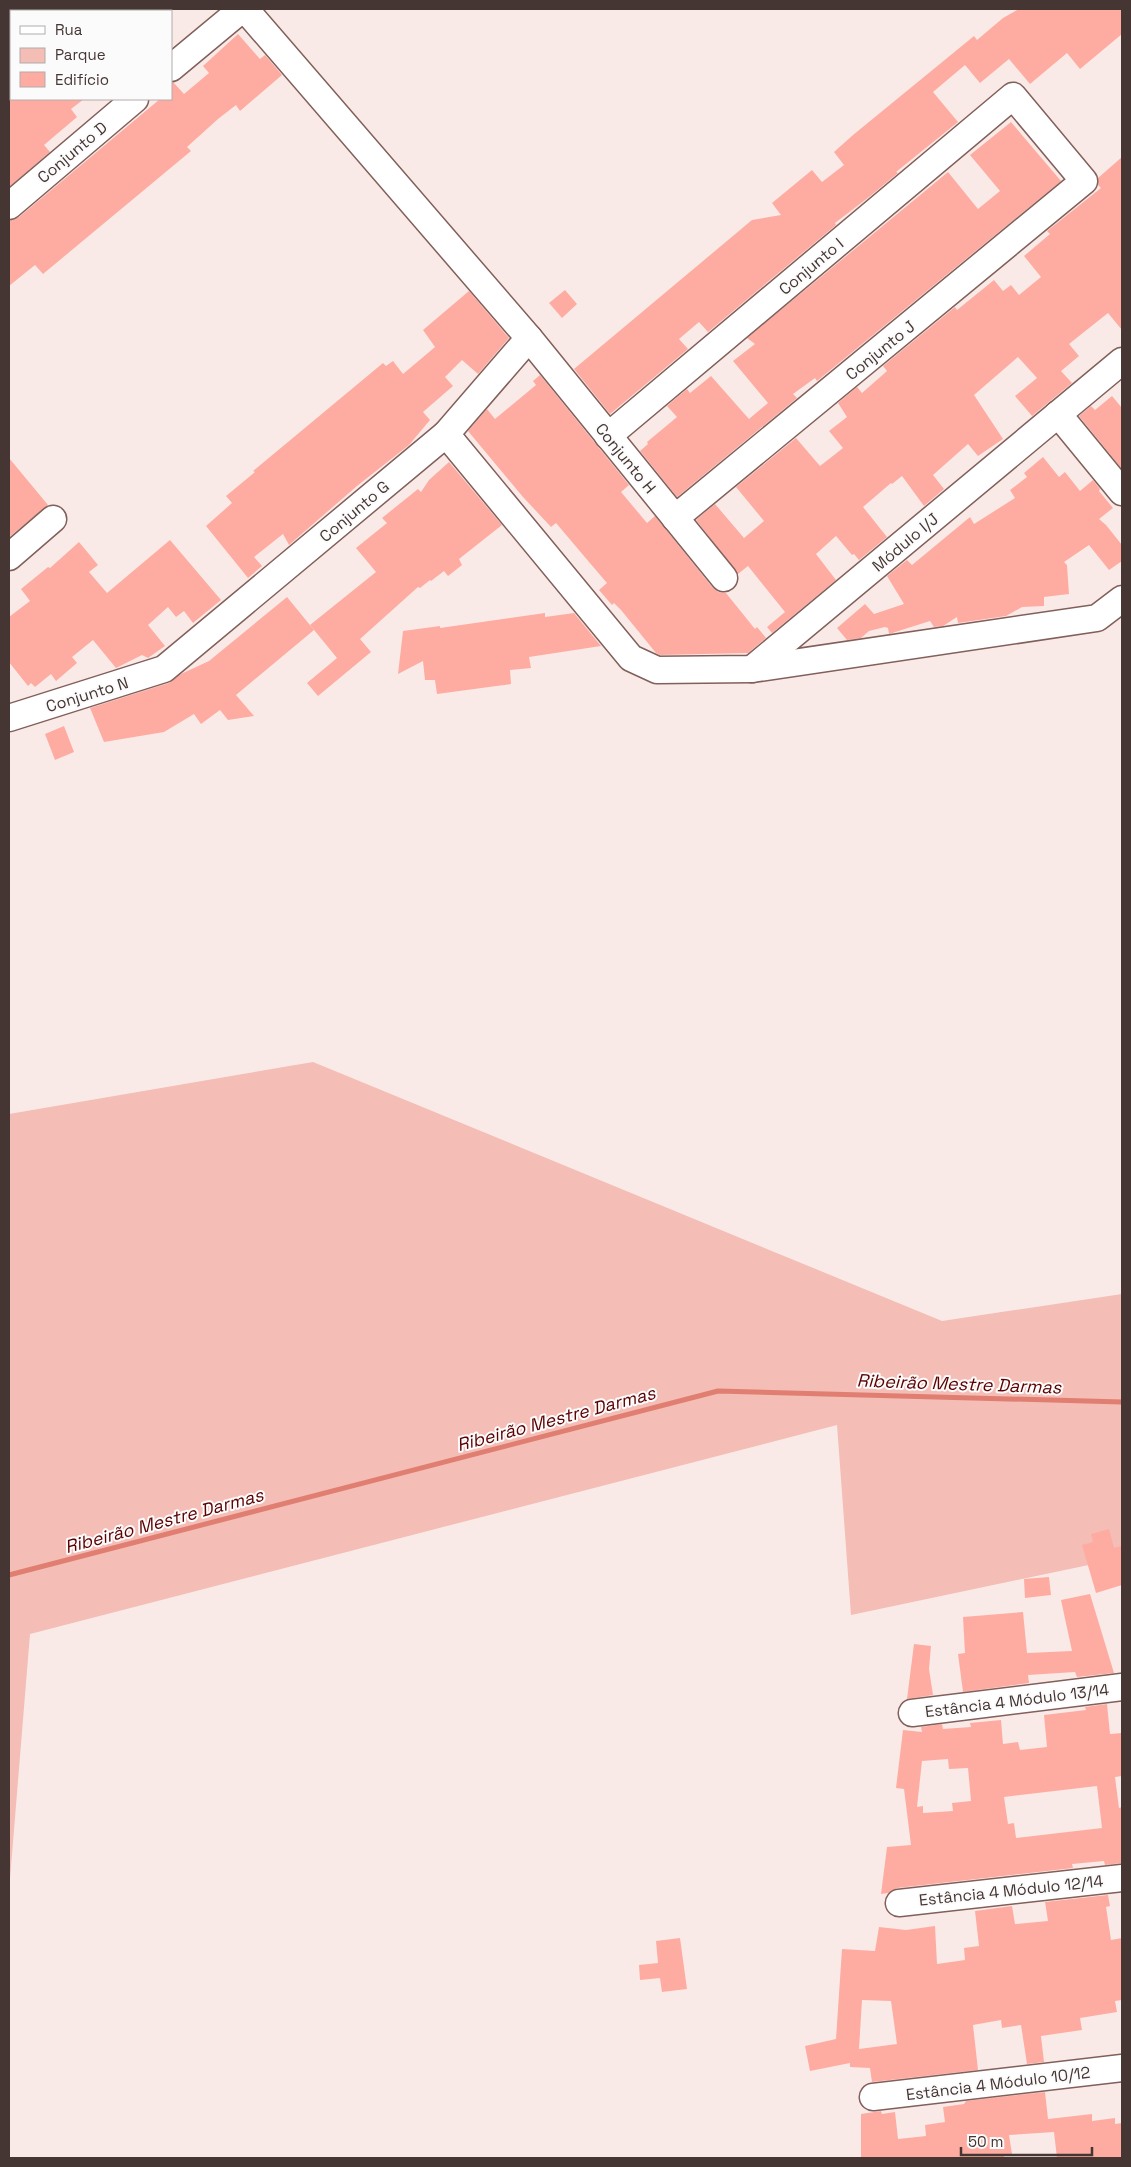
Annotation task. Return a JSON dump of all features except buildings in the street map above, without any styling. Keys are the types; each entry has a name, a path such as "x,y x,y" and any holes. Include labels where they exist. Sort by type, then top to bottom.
{"street":[{"path":"172,67 243,9"},
{"name":"Conjunto H","path":"243,9 529,338 724,578"},
{"name":"Conjunto I","path":"608,436 1013,96 1084,182"},
{"name":"Conjunto D","path":"9,206 135,100"},
{"name":"Conjunto J","path":"675,518 1084,182"},
{"name":"Conjunto G","path":"164,669 446,434 529,338"},
{"name":"Módulo I/J","path":"752,669 1122,361"},
{"path":"1058,414 1122,492"},
{"path":"446,434 630,658 657,670 752,669 1097,618 1122,600"},
{"path":"9,557 53,519"},
{"name":"Conjunto N","path":"9,718 164,669"},
{"name":"Estância 4 Módulo 13/14","path":"912,1713 1122,1687"},
{"name":"Estância 4 Módulo 12/14","path":"900,1903 1122,1878"},
{"name":"Estância 4 Módulo 10/12","path":"873,2097 1122,2068"}],"green space":[{"path":"313,1062 942,1321 1122,1294 1122,1558 851,1615 837,1425 30,1634 9,1891 9,1114"}],"waterway":[{"name":"Ribeirão Mestre Darmas","path":"9,1575 718,1391 1122,1402"}]}
